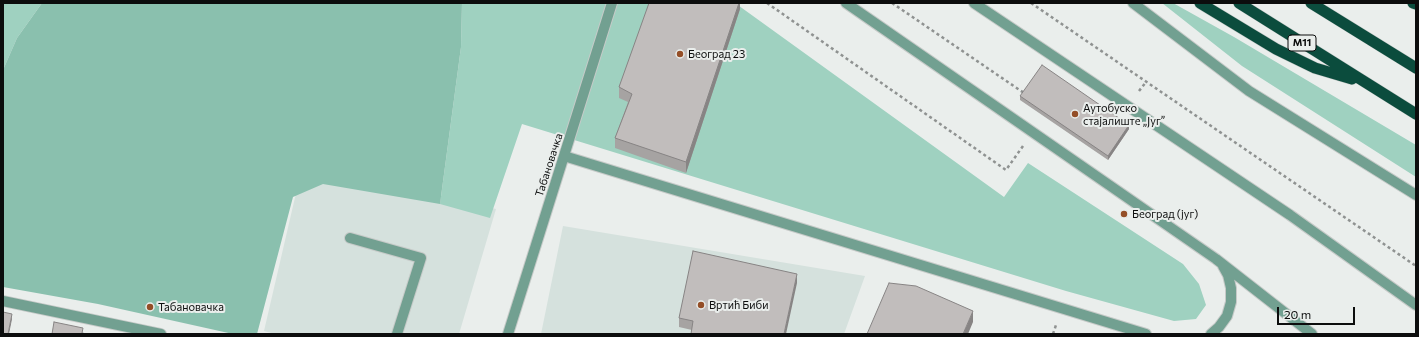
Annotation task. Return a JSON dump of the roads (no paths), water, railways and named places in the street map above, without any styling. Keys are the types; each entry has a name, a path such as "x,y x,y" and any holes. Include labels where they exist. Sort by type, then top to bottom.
{"highway":[{"path":"1200,3 1276,49 1315,68 1365,82"},
{"name":"M11","path":"1239,3 1416,114"},
{"path":"1311,3 1416,68"}],"street":[{"name":"Табановачка","path":"508,334 612,3"},
{"path":"846,3 1216,259 1312,334"},
{"path":"974,3 1290,215 1416,305"},
{"path":"1134,3 1249,91 1416,195"},
{"path":"564,156 1146,334"},
{"path":"350,238 421,258 397,334"},
{"path":"1211,334 1219,327 1227,316 1231,302 1231,288 1228,275 1221,263 1216,259"},
{"path":"3,301 161,334"}],"place":[{"name":"Београд 23","path":"680,54"},
{"name":"Аутобуско стајалиште „Југ”","path":"1075,114"},
{"name":"Београд (југ)","path":"1124,214"},
{"name":"Вртић Биби","path":"701,305"},
{"name":"Табановачка","path":"150,307"}]}
